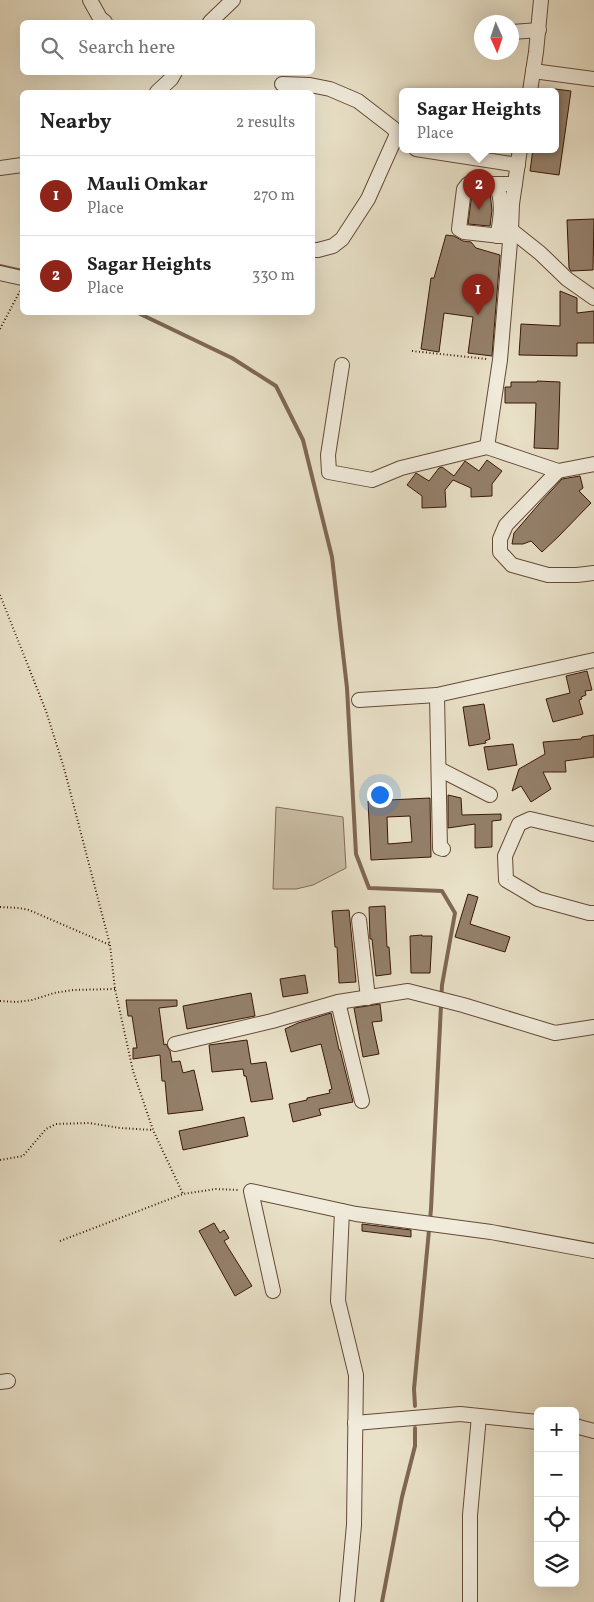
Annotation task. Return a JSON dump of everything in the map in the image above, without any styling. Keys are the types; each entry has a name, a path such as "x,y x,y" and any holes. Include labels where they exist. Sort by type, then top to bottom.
{"street":[{"path":"90,0 102,20"},
{"path":"212,20 233,0"},
{"path":"530,88 539,30 541,0"},
{"path":"519,31 539,30"},
{"path":"533,71 594,79"},
{"path":"159,90 173,75"},
{"path":"282,84 310,85 330,89 358,101 393,128 399,136"},
{"path":"315,250 333,246 342,239 368,199 399,139"},
{"path":"442,153 518,165"},
{"path":"487,447 500,360 506,234 520,153"},
{"path":"0,168 20,165"},
{"path":"506,234 464,232 459,228 464,188 468,184 515,184"},
{"path":"496,184 500,200 499,227 506,234 540,253 567,279 594,298"},
{"path":"0,273 20,278"},
{"path":"342,366 328,455 329,472 372,480 401,468 487,447 558,471 594,464"},
{"path":"558,471 506,525 500,539 500,552 512,565 548,575 594,573"},
{"path":"359,700 438,695 594,660"},
{"path":"438,695 442,849"},
{"path":"439,770 490,795"},
{"path":"594,834 530,819 519,824 505,856 506,880 538,899 594,913"},
{"path":"358,920 368,998"},
{"path":"174,1044 272,1021 338,1002 408,992 555,1033 594,1027"},
{"path":"338,1002 362,1101"},
{"path":"272,1290 251,1190 356,1214 491,1232 594,1251"},
{"path":"342,1211 338,1301 356,1375 354,1525 347,1602"},
{"path":"355,1423 460,1414 534,1422"},
{"path":"470,1602 470,1515 479,1416"},
{"path":"579,1427 594,1430"}],"path":[{"path":"0,329 20,290"},
{"path":"412,351 500,360"},
{"path":"0,595 46,711 64,768 110,945 115,989 133,1071 153,1130 183,1194"},
{"path":"0,906 29,910 110,945"},
{"path":"0,1001 17,1002 32,1000 73,990 115,989"},
{"path":"0,1160 23,1156 46,1129 56,1124 75,1122 153,1130"},
{"path":"60,1241 183,1194 216,1189 251,1190"}],"shaded area":[{"path":"276,807 343,817 346,868 313,885 296,889 273,889"}],"building":[{"path":"559,90 571,91 559,175 530,171 532,153 559,153"},
{"path":"472,193 490,193 492,210 490,226 468,224"},
{"path":"594,219 593,270 571,271 569,268 567,220"},
{"path":"446,235 471,242 476,248 500,255 492,356 468,353 473,317 444,313 439,352 421,349 431,278 434,278"},
{"path":"560,291 577,298 577,313 594,311 594,343 577,343 577,356 519,355 521,324 560,326"},
{"path":"511,382 560,382 558,449 534,448 536,403 505,403 505,387 511,387"},
{"path":"487,460 502,471 492,484 492,496 471,497 471,488 453,480 445,490 446,507 422,508 422,496 407,485 416,473 429,481 439,468 442,467 454,476 465,461 479,471"},
{"path":"580,476 583,488 579,491 591,503 559,536 542,552 531,541 523,544 512,544 514,533 562,479"},
{"path":"587,671 592,690 585,691 586,695 579,700 583,714 553,722 546,699 570,693 566,676"},
{"path":"484,704 490,739 485,741 486,743 469,746 463,707"},
{"path":"594,735 594,757 565,761 566,772 543,772 551,789 531,802 521,786 512,791 519,769 545,754 543,742 581,739 582,737"},
{"path":"513,744 517,765 488,770 484,747"},
{"path":"448,795 461,798 462,815 501,814 501,820 492,821 492,847 475,848 475,824 448,828"},
{"path":"430,798 431,857 371,860 368,801","holes":["410,816 412,842 388,844 387,817"]},
{"path":"468,894 478,897 470,924 510,937 505,952 455,937"},
{"path":"385,906 387,947 389,947 391,974 376,976 372,939 370,939 369,907"},
{"path":"349,910 356,982 339,983 332,911"},
{"path":"410,936 432,936 430,973 411,973"},
{"path":"305,975 308,993 283,997 280,979"},
{"path":"251,993 255,1016 187,1029 183,1006"},
{"path":"126,1000 177,1000 177,1006 159,1008 164,1045 166,1044 170,1051 172,1062 180,1061 183,1073 194,1070 203,1110 168,1114 165,1081 162,1081 160,1055 133,1059 133,1048 137,1048 132,1016 128,1016"},
{"path":"380,1004 382,1021 372,1022 379,1054 363,1057 354,1008"},
{"path":"331,1013 353,1102 319,1109 321,1115 293,1122 289,1104 330,1093 329,1090 332,1089 321,1044 291,1052 285,1029"},
{"path":"247,1040 251,1064 266,1062 273,1099 251,1102 243,1069 212,1072 209,1045"},
{"path":"244,1117 248,1136 183,1150 179,1131"},
{"path":"214,1223 220,1233 224,1230 229,1238 224,1241 252,1286 235,1296 199,1231"},
{"path":"362,1224 411,1230 411,1237 362,1231"}],"waterway":[{"path":"0,266 20,271"},
{"path":"142,315 232,358 276,386 303,440 332,557 347,688 356,854 369,888 442,891 455,913 442,985 431,1209 414,1389 415,1406"},
{"path":"382,1602 402,1497 415,1446 415,1428"}],"place":[{"name":"Sagar Heights","path":"479,210"},
{"name":"Mauli Omkar","path":"478,315"}]}
